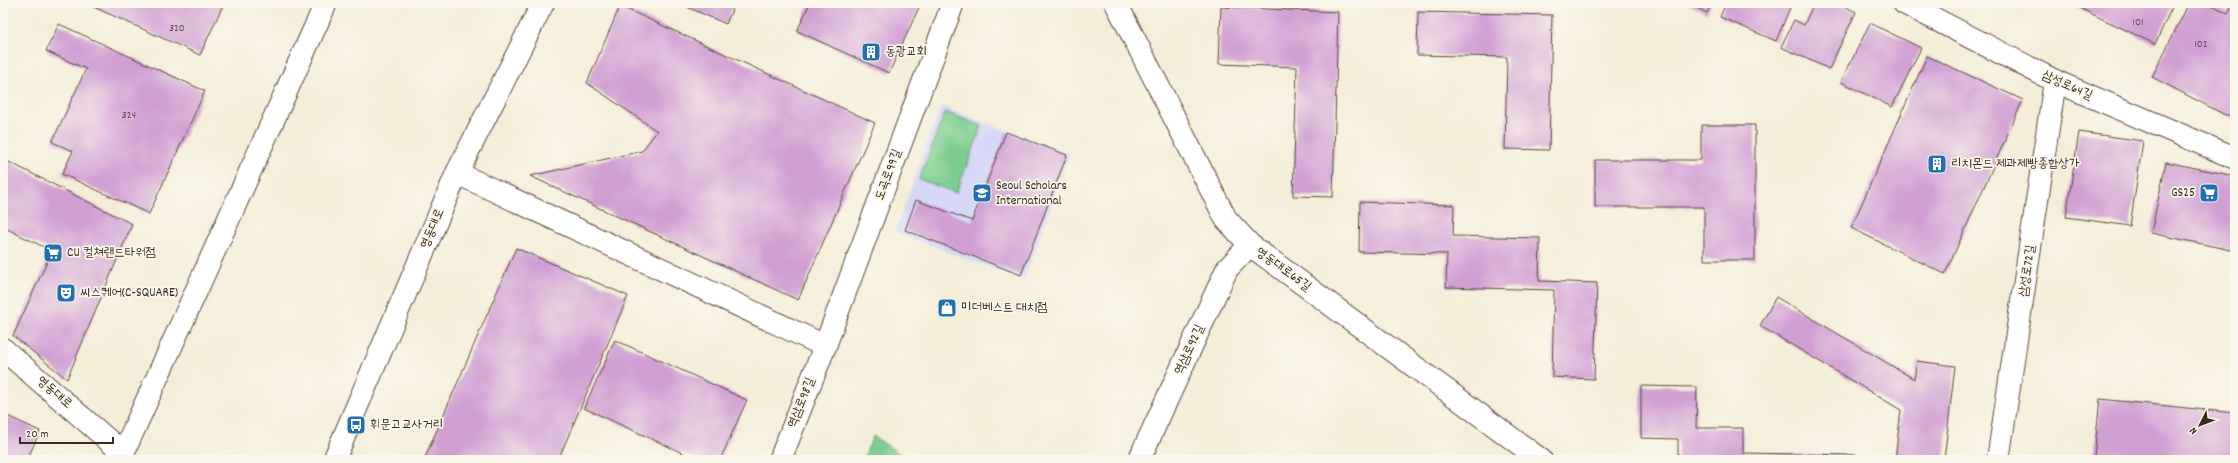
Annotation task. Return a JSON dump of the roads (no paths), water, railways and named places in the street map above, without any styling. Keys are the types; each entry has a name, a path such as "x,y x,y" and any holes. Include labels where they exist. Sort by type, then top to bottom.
{"street":[{"name":"영동대로","path":"3,350 122,456 326,3"},
{"name":"영동대로","path":"334,460 457,173 543,3"},
{"name":"도곡로99길","path":"825,346 953,3"},
{"name":"영동대로65길","path":"1116,3 1226,219 1250,245 1540,460"},
{"name":"삼성로64길","path":"1904,3 2055,81 2235,158"},
{"name":"삼성로72길","path":"1998,460 2055,81"},
{"path":"457,173 825,346"},
{"name":"역삼로92길","path":"1139,460 1227,269 1250,245"},
{"name":"역삼로98길","path":"780,460 825,346"}],"place":[{"name":"동광교회","path":"871,52"},
{"name":"리치몬드 제과제빵종합상가","path":"1937,164"},
{"name":"Seoul Scholars International","path":"982,193"},
{"name":"GS25","path":"2209,193"},
{"name":"CU 컬쳐랜드타워점","path":"53,253"},
{"name":"씨스퀘어(C-SQUARE)","path":"66,293"},
{"name":"미더베스트 대치점","path":"947,308"},
{"name":"휘문고교사거리","path":"356,425"}]}
